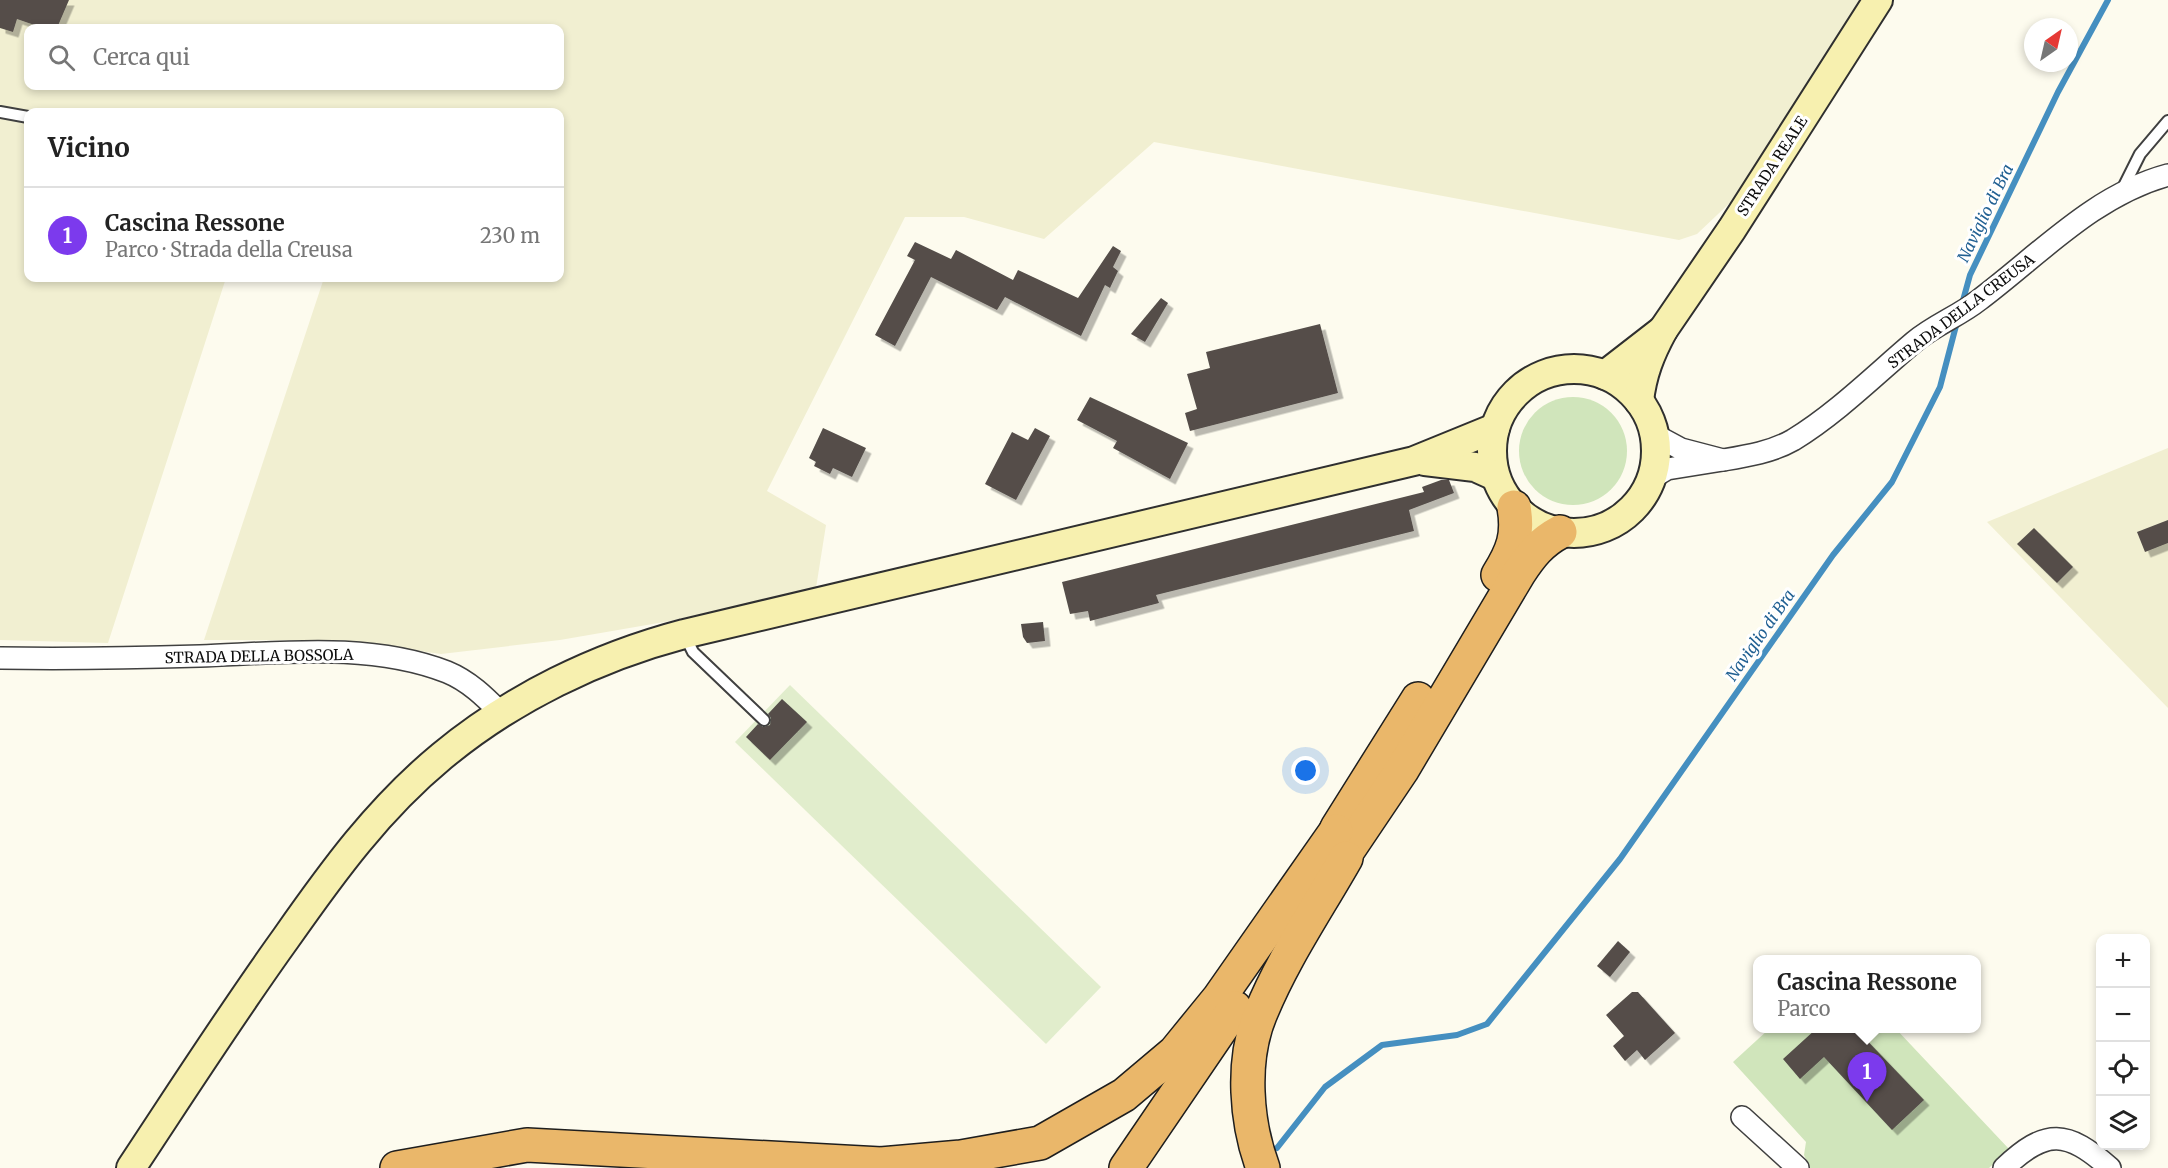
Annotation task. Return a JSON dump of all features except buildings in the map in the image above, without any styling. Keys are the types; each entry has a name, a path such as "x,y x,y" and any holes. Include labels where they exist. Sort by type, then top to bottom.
{"highway":[{"path":"1126,1168 1237,1004 1346,836 1510,556 1516,541 1517,527 1514,507"},
{"path":"398,1168 527,1145 882,1164 962,1157 1040,1143 1124,1095 1175,1052 1346,836 1402,770 1534,550 1545,540 1560,532"},
{"path":"1259,1158 1251,1130 1247,1075 1258,1017 1346,836"}],"main road":[{"name":"STRADA REALE","path":"1639,401 1642,377 1650,354 1663,330 1732,229 1878,0"},
{"name":"STRADA REALE","path":"1605,375 1663,330"},
{"path":"1569,369 1605,375 1629,390 1639,401 1655,435 1656,460 1652,478 1635,506 1616,522 1594,531 1560,532 1545,528 1514,507 1495,476 1491,450 1499,416 1523,386 1545,374 1569,369"},
{"path":"131,1168 265,967 348,850 395,800 442,756 501,713 612,657 684,634 1414,461 1495,428"},
{"path":"1414,461 1466,465 1495,476"}],"street":[{"name":"STRADA DELLA CREUSA","path":"1652,478 1667,469 1759,454 1792,440 1832,412 1918,339 1977,302 2091,211 2121,192 2168,174"},
{"name":"STRADA DELLA CREUSA","path":"1655,435 1681,449 1723,460"},
{"name":"STRADA DELLA BOSSOLA","path":"0,658 74,659 278,652 376,656 447,672 474,687 501,713"},
{"path":"1742,1117 1798,1168"},
{"path":"2004,1168 2022,1151 2041,1140 2061,1138 2087,1148 2110,1168"}],"lane":[{"path":"0,112 24,116"},
{"path":"2121,192 2140,154 2168,121"},
{"path":"684,634 693,652 764,720"}],"shaded area":[{"path":"0,0 1862,0 1736,197 1697,234 1679,240 1154,142 1044,239 964,217 905,217 767,491 826,525 816,588 670,621 560,640 441,654 341,640 204,640 323,282 564,282 564,108 24,108 24,282 225,282 108,643 0,640"},
{"path":"2168,448 2168,708 1987,522"}],"green space":[{"path":"1573,397 1594,401 1611,413 1623,430 1627,451 1623,472 1611,489 1594,501 1573,505 1552,501 1535,489 1523,472 1519,451 1523,430 1535,413 1552,401"},
{"path":"790,685 1101,987 1046,1044 735,742"},
{"path":"1765,1033 1900,1033 2009,1149 1989,1168 1810,1168 1804,1155 1806,1142 1733,1062"}],"waterway":[{"name":"Naviglio di Bra","path":"1962,304 1970,275 2058,92 2108,0"},
{"name":"Naviglio di Bra","path":"1277,1148 1325,1087 1382,1045 1457,1035 1487,1024 1620,859 1833,555 1892,482 1940,387 1957,322"}],"place":[{"name":"Cascina Ressone","path":"1867,1102"}]}
